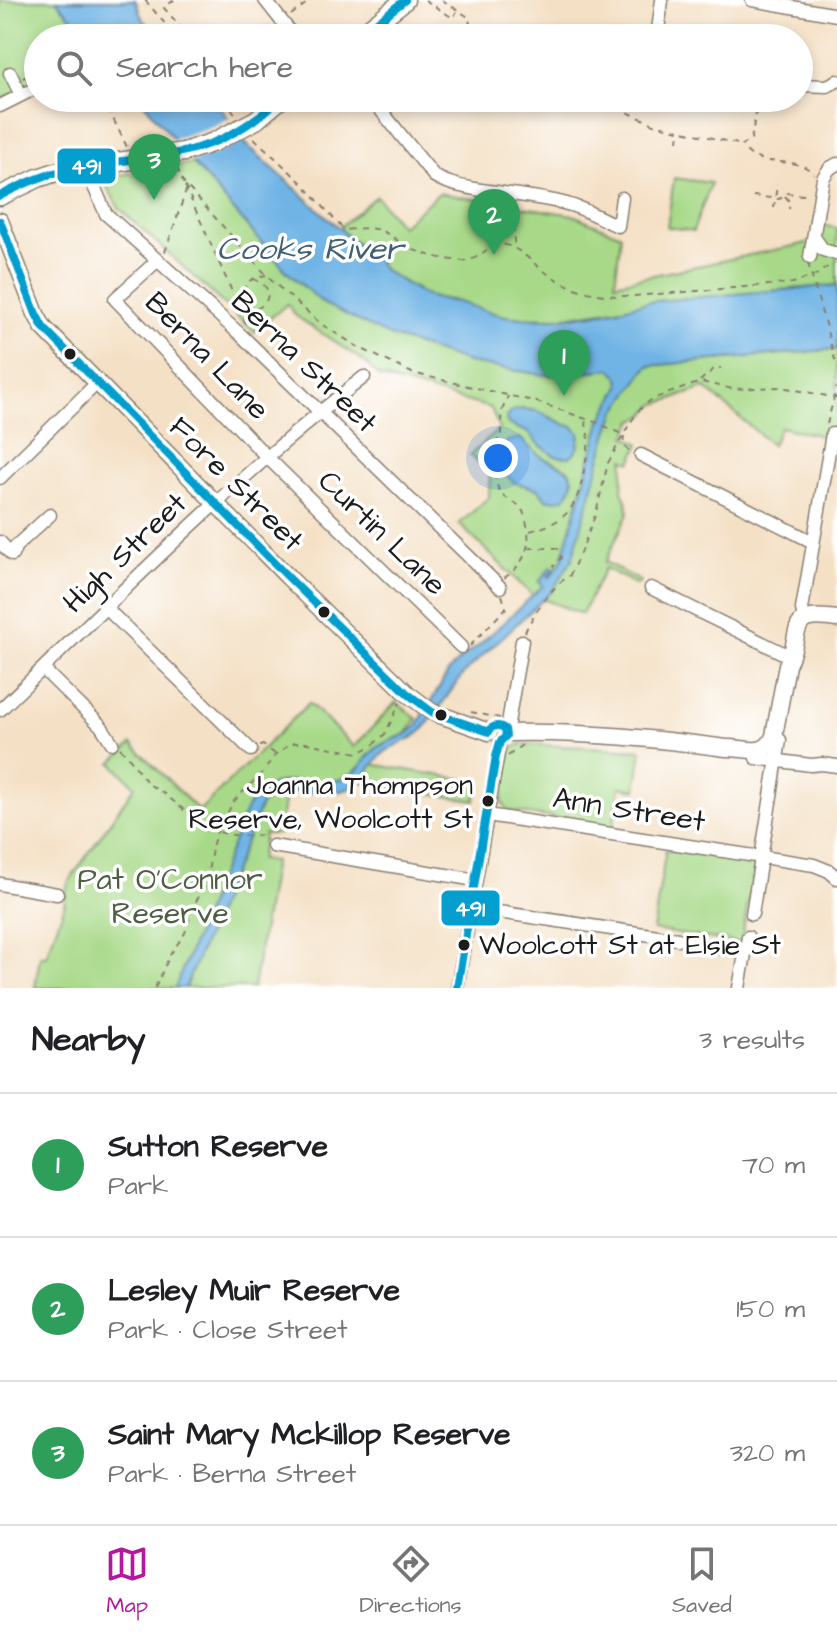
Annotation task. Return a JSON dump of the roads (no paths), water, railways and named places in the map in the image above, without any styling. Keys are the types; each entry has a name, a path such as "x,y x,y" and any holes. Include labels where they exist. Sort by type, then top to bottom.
{"highway":[{"path":"375,24 405,0"},
{"path":"0,196 48,174 85,166 180,158 214,142 257,112"}],"main road":[{"name":"Fore Street","path":"0,221 43,327 408,701 432,712 453,714 502,735 547,732 634,737 774,752"},
{"path":"774,752 794,666 791,657 797,628 804,619 817,616 837,619"}],"street":[{"path":"265,0 284,24"},
{"path":"659,24 662,0"},
{"path":"752,0 837,15"},
{"path":"10,73 21,95"},
{"path":"813,86 827,86 837,81"},
{"path":"0,106 24,94"},
{"path":"382,112 434,176 443,182 580,207 618,226 622,198"},
{"path":"809,260 823,178 837,164"},
{"name":"Berna Street","path":"85,166 106,214 242,336 498,586"},
{"path":"814,237 823,250 837,254"},
{"name":"Berna Lane","path":"158,260 115,299 267,457"},
{"name":"High Street","path":"0,710 215,503 320,411 364,377"},
{"path":"0,478 97,383"},
{"path":"804,619 802,609 813,542 831,475 832,434"},
{"path":"641,455 813,542"},
{"name":"Curtin Lane","path":"267,457 461,647"},
{"path":"0,542 12,555 16,546 50,515"},
{"path":"651,588 791,657"},
{"path":"106,608 251,750"},
{"path":"457,988 522,641"},
{"path":"43,669 101,726 112,743"},
{"path":"752,914 763,857 774,752 811,765 837,766"},
{"name":"Ann Street","path":"487,815 814,865 837,878"},
{"path":"273,846 476,880"},
{"path":"0,884 57,894"},
{"path":"471,908 678,939"},
{"path":"739,988 748,937"},
{"path":"694,944 745,952"}],"water":[{"path":"56,0 135,0 148,24 77,24"},
{"name":"Cooks River","path":"151,112 224,112 247,145 357,244 359,250 378,260 385,271 436,298 505,316 563,318 646,302 837,285 837,349 649,366 616,412 572,560 552,591 464,673 423,730 385,752 358,784 334,792 279,794 261,805 185,988 175,988 247,808 258,794 267,787 287,782 342,779 358,768 378,747 412,731 449,671 543,586 539,582 551,566 554,568 550,577 562,560 601,421 620,386 618,376 611,369 544,375 474,364 387,335 324,304 287,272"},
{"path":"523,409 538,411 573,426 580,434 578,449 570,457 555,456 529,433 508,424 506,418 510,413"},
{"path":"520,438 541,456 567,469 573,478 565,497 547,500 538,489 515,483 504,473 499,451 508,441"}],"place":[{"name":"Saint Mary Mckillop Reserve","path":"154,200"},
{"name":"Lesley Muir Reserve","path":"494,255"},
{"name":"Sutton Reserve","path":"564,396"},
{"name":"Joanna Thompson Reserve, Woolcott St","path":"488,801"},
{"name":"Woolcott St at Elsie St","path":"464,945"}],"park label":[{"name":"Pat O'Connor Reserve","path":"170,897"}]}
